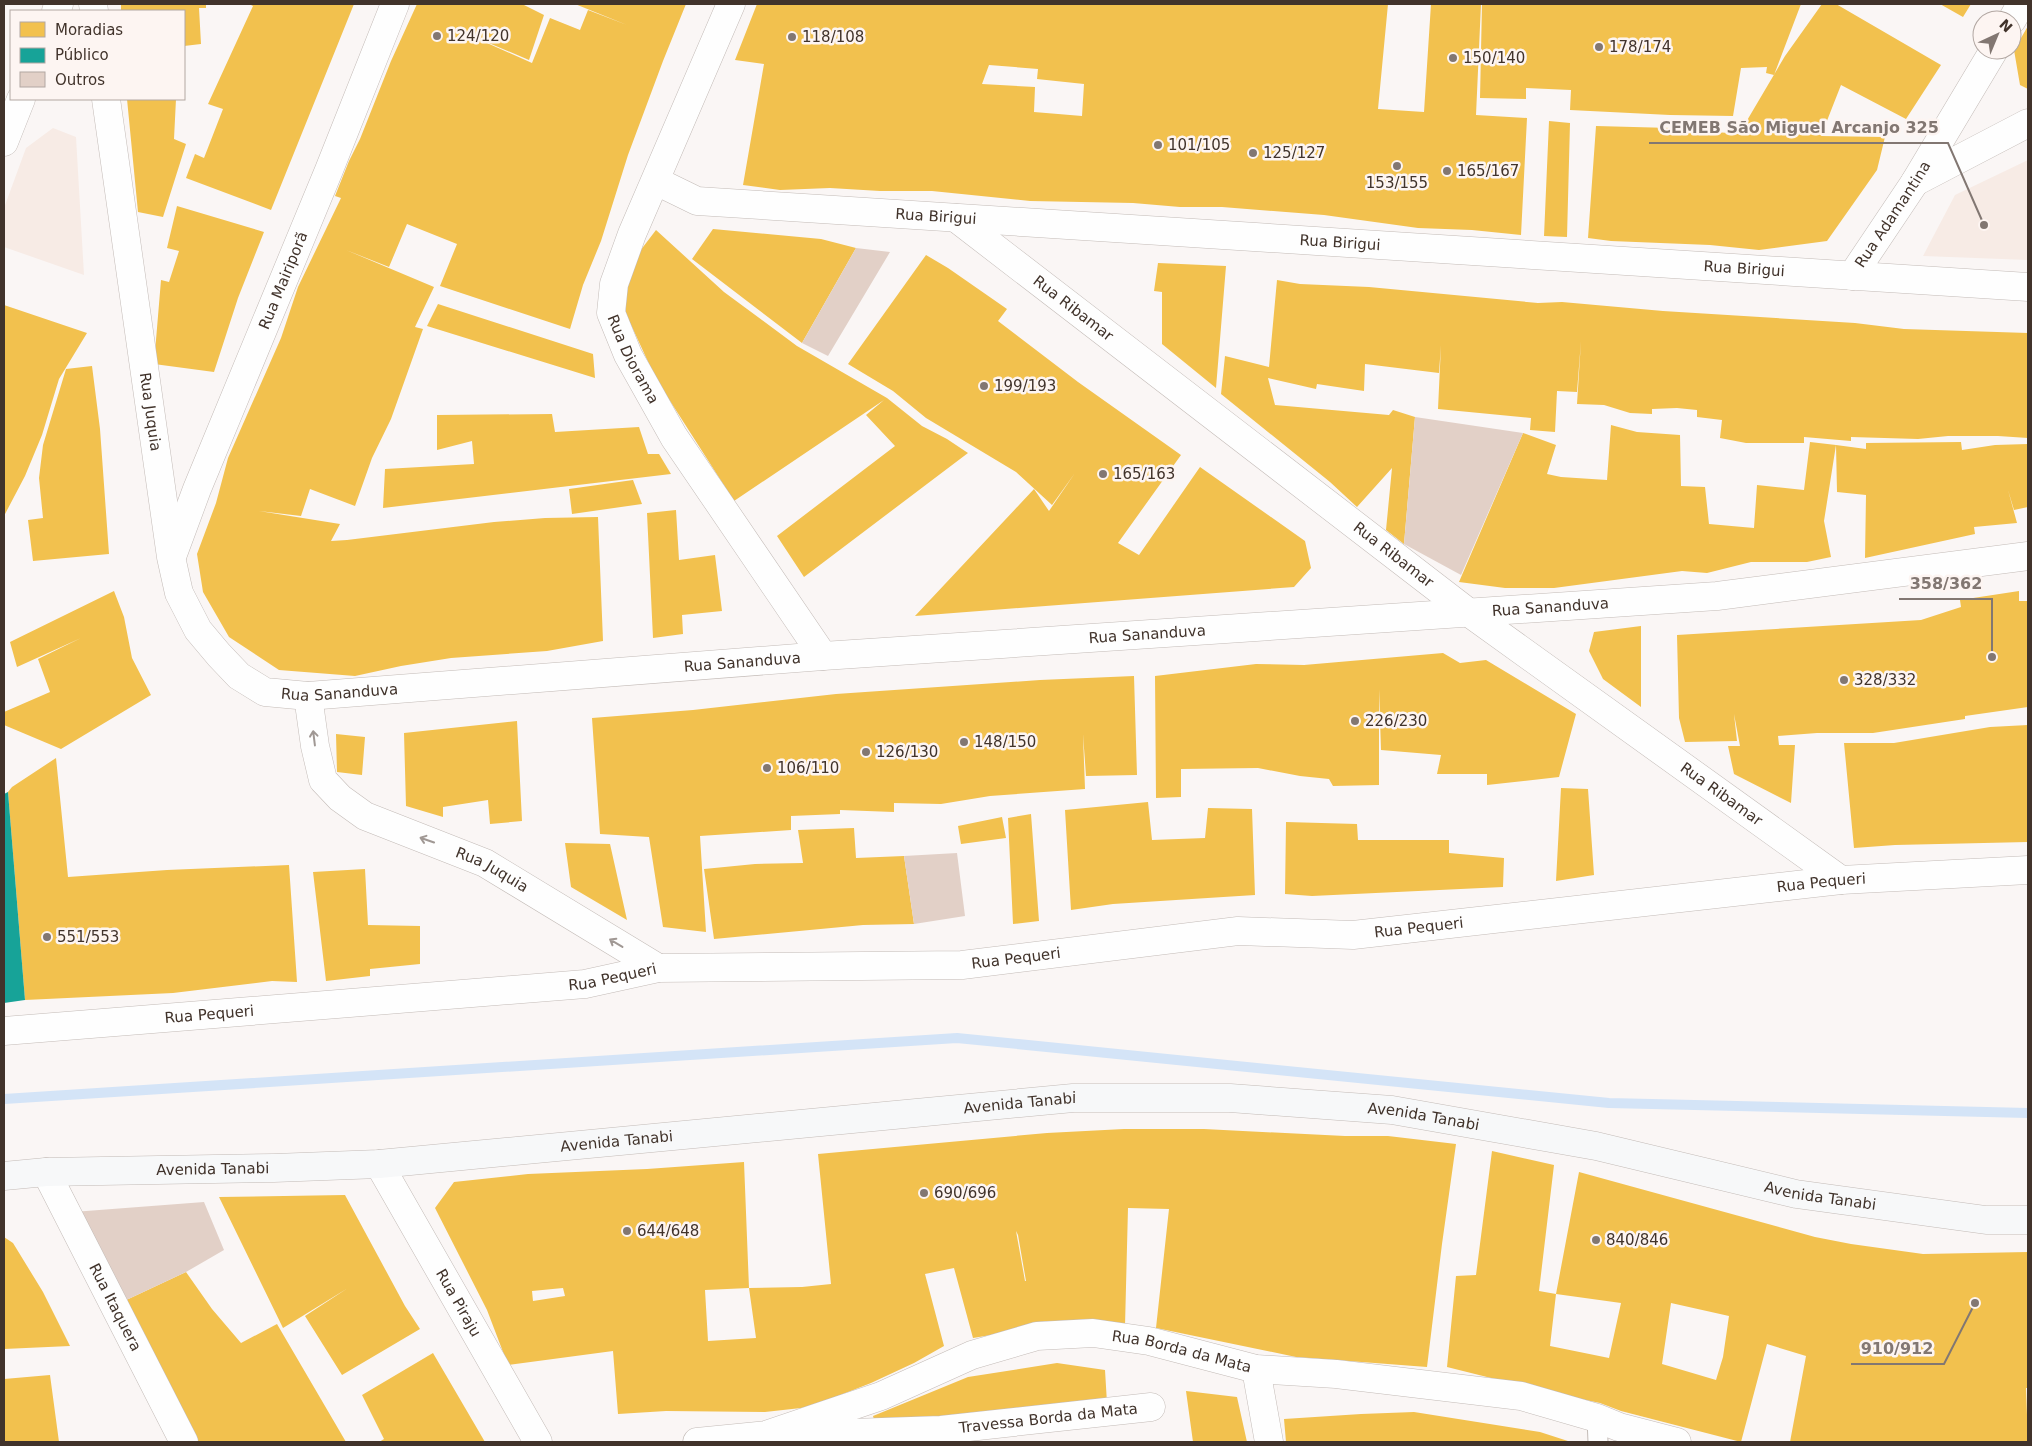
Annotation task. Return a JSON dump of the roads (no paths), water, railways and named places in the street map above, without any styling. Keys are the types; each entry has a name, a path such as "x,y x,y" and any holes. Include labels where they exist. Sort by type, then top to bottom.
{"street":[{"name":"Rua Mairiporã","path":"172,558 197,489 395,4"},
{"name":"Rua Diorama","path":"731,4 632,234 614,284 611,313 628,355 674,437 823,656"},
{"name":"Rua Adamantina","path":"1852,276 1915,182 1988,60"},
{"path":"4,142 21,100"},
{"name":"Rua Juquia","path":"106,100 172,558 179,593 198,630 239,676 265,692"},
{"path":"1915,182 2028,124"},
{"name":"Rua Birigui","path":"656,181 697,201 2028,287"},
{"name":"Rua Ribamar","path":"956,218 1468,612 1841,880"},
{"name":"Rua Sananduva","path":"265,692 308,696 823,656 1717,596 2028,556"},
{"name":"Rua Juquia","path":"308,696 315,746 323,780 340,798 365,816 485,863 658,968"},
{"name":"Rua Pequeri","path":"4,1031 586,984 658,968 962,965 1238,931 1353,935 1841,880 2028,870"},
{"name":"Avenida Tanabi","path":"4,1176 46,1172 379,1164 534,1151 1073,1098 1230,1098 1392,1110 1596,1146 1796,1194 1986,1220 2028,1220"},
{"name":"Rua Piraju","path":"379,1164 538,1442"},
{"name":"Rua Itaquera","path":"46,1172 184,1442"},
{"name":"Rua Borda da Mata","path":"697,1442 766,1436 881,1396 972,1355 1037,1336 1092,1333 1149,1341 1256,1369 1336,1374 1521,1396 1611,1432 1677,1442"},
{"path":"1256,1369 1269,1442"},
{"name":"Travessa Borda da Mata","path":"766,1436 941,1430 1151,1407"}],"waterway":[{"path":"4,1099 957,1038 1609,1103 2028,1113"}],"place":[{"name":"124/120","path":"437,36"},
{"name":"118/108","path":"792,37"},
{"name":"178/174","path":"1599,47"},
{"name":"150/140","path":"1453,58"},
{"name":"101/105","path":"1158,145"},
{"name":"125/127","path":"1253,153"},
{"name":"153/155","path":"1397,166"},
{"name":"165/167","path":"1447,171"},
{"name":"CEMEB São Miguel Arcanjo 325","path":"1984,225"},
{"name":"199/193","path":"984,386"},
{"name":"165/163","path":"1103,474"},
{"name":"358/362","path":"1992,657"},
{"name":"328/332","path":"1844,680"},
{"name":"226/230","path":"1355,721"},
{"name":"148/150","path":"964,742"},
{"name":"126/130","path":"866,752"},
{"name":"106/110","path":"767,768"},
{"name":"551/553","path":"47,937"},
{"name":"690/696","path":"924,1193"},
{"name":"644/648","path":"627,1231"},
{"name":"840/846","path":"1596,1240"},
{"name":"910/912","path":"1975,1303"}]}
